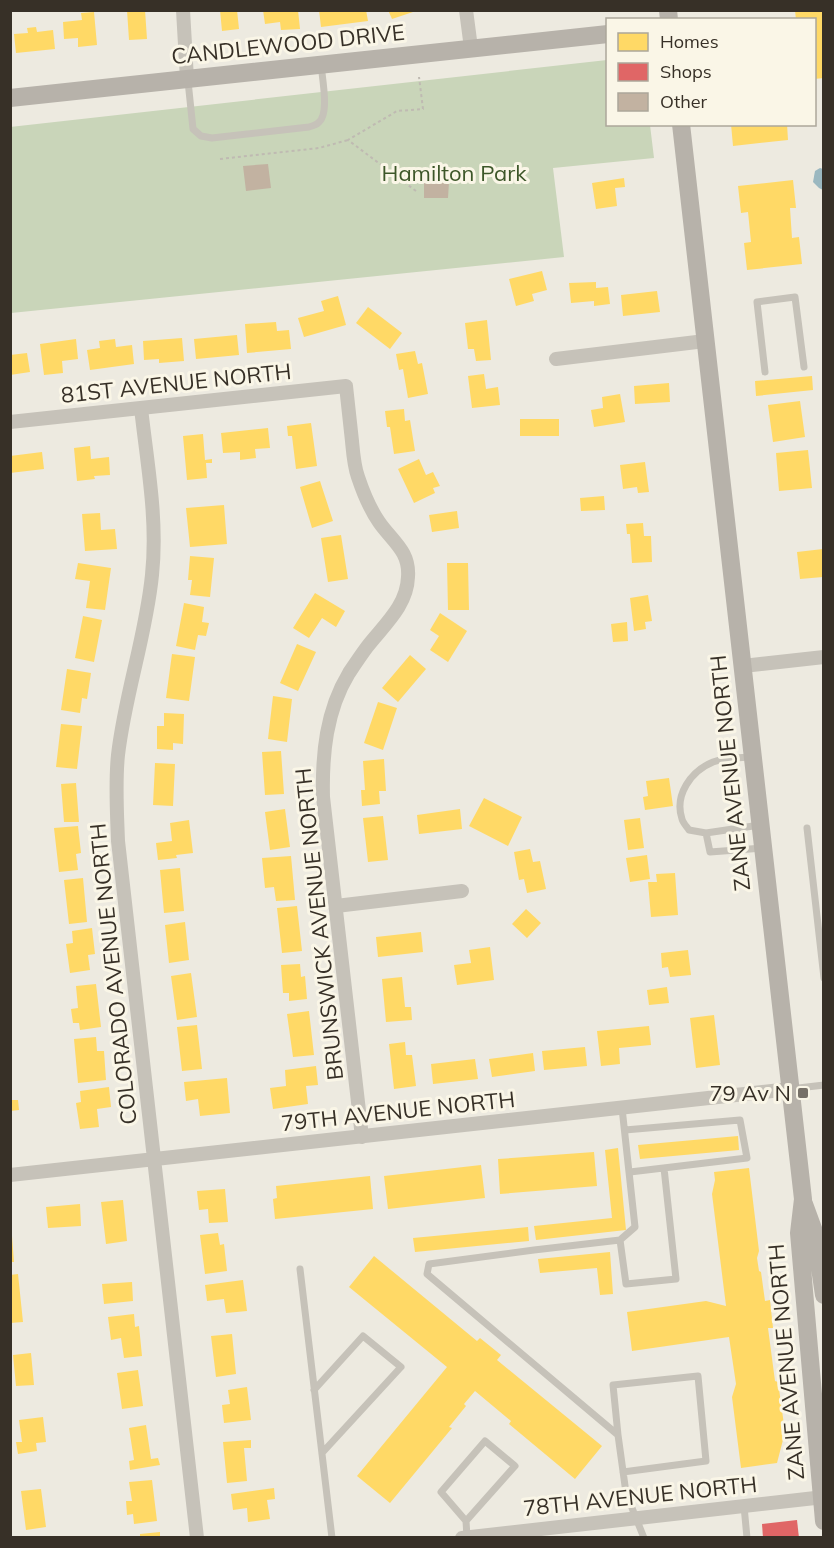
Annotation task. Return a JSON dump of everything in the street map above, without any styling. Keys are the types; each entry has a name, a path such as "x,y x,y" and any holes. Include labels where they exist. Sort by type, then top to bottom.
{"main road":[{"name":"CANDLEWOOD DRIVE","path":"10,98 606,34"},
{"name":"ZANE AVENUE NORTH","path":"681,126 802,1199 799,1233 824,1521"},
{"name":"ZANE AVENUE NORTH","path":"802,1199 815,1234 824,1296"}],"street":[{"path":"183,10 187,79"},
{"path":"466,10 471,48"},
{"path":"556,358 705,341"},
{"name":"81ST AVENUE NORTH","path":"10,422 346,386"},
{"name":"BRUNSWICK AVENUE NORTH","path":"346,386 356,474 380,523 397,543 405,558 408,575 406,592 399,608 348,675 334,704 326,734 323,765 324,797 362,1137"},
{"name":"COLORADO AVENUE NORTH","path":"141,408 154,539 147,612 118,755 116,799 118,841 197,1538"},
{"path":"742,666 824,657"},
{"path":"336,906 462,891"},
{"name":"79TH AVENUE NORTH","path":"10,1175 790,1089"},
{"name":"78TH AVENUE NORTH","path":"462,1538 822,1497"}],"lane":[{"path":"187,79 193,129 201,136 212,138 266,132 309,127 318,123 323,117 321,64"},
{"path":"765,372 757,302 795,297 804,368"},
{"path":"753,757 727,759 699,770 688,781 681,794 680,808 682,820 689,830 706,833 760,825"},
{"path":"807,828 824,978"},
{"path":"706,833 710,852 763,848"},
{"path":"790,1089 824,1085"},
{"path":"618,1435 427,1274 429,1264 620,1240 635,1227 622,1108"},
{"path":"625,1130 740,1120 747,1158 630,1172"},
{"path":"620,1240 626,1284 676,1279 664,1168"},
{"path":"300,1269 332,1538"},
{"path":"314,1390 363,1336 401,1367 322,1453"},
{"path":"623,1472 706,1461 698,1376 613,1385 618,1435 623,1472 626,1492 644,1538"},
{"path":"466,1521 515,1466 485,1441 441,1492 466,1521 467,1537"},
{"path":"744,1506 747,1538"}],"path":[{"path":"220,159 319,148 348,140 397,111 423,109 419,77"},
{"path":"348,140 416,191"}],"green space":[{"name":"Hamilton Park","path":"606,60 606,126 650,126 654,158 553,168 564,257 11,313 10,127"}],"water":[{"path":"823,169 823,190 813,182 815,171"}],"building: Homes":[{"path":"127,10 145,10 147,39 129,40"},
{"path":"220,10 237,10 239,29 222,31"},
{"path":"263,10 298,10 300,29 281,30 280,22 265,24"},
{"path":"319,10 366,10 368,21 321,27"},
{"path":"388,10 416,10 416,11 392,19"},
{"path":"795,10 824,10 824,78 816,79 816,18 796,18"},
{"path":"94,12 97,45 78,47 78,38 64,39 63,22 82,20 81,13"},
{"path":"36,27 37,32 53,30 55,49 16,53 14,34 28,33 27,28"},
{"path":"731,126 787,126 788,140 733,146"},
{"path":"624,178 625,187 615,188 617,206 596,209 592,183"},
{"path":"793,180 796,208 790,208 792,238 799,237 802,264 747,270 744,243 751,242 748,212 741,213 738,186"},
{"path":"542,271 547,290 532,294 534,301 516,306 509,279"},
{"path":"596,282 596,288 608,287 610,304 594,306 594,301 571,303 569,283"},
{"path":"657,291 660,312 623,316 621,295"},
{"path":"338,296 346,325 304,337 298,318 324,311 321,301"},
{"path":"368,307 402,333 390,349 356,323"},
{"path":"487,320 491,360 476,361 474,349 468,349 465,323"},
{"path":"276,322 277,331 289,330 291,349 247,353 245,324"},
{"path":"237,335 239,355 196,359 194,339"},
{"path":"182,338 184,361 159,363 159,359 144,360 143,341"},
{"path":"76,339 78,359 62,361 63,373 44,375 40,344"},
{"path":"115,339 116,347 132,345 134,364 90,370 87,350 100,348 99,341"},
{"path":"415,351 418,364 422,363 428,394 408,398 403,369 399,370 396,354"},
{"path":"27,353 30,372 10,375 10,355"},
{"path":"484,374 486,389 498,387 500,405 472,408 468,376"},
{"path":"812,376 813,390 756,396 755,381"},
{"path":"669,383 670,402 635,404 634,386"},
{"path":"620,394 625,422 594,427 591,410 603,408 602,397"},
{"path":"800,401 805,437 773,442 768,405"},
{"path":"404,409 405,421 410,420 415,451 394,454 385,411"},
{"path":"520,419 559,419 559,436 520,436"},
{"path":"311,423 317,466 296,469 292,436 288,436 287,426"},
{"path":"268,428 270,448 255,449 256,458 240,460 240,452 223,453 221,433"},
{"path":"203,434 205,460 212,459 212,463 206,463 207,478 187,480 183,436"},
{"path":"90,446 91,459 109,457 110,475 94,476 95,479 77,481 74,448"},
{"path":"808,450 812,488 779,491 776,453"},
{"path":"42,452 44,469 10,473 10,456"},
{"path":"419,459 426,475 433,472 440,486 433,488 435,493 414,503 398,469"},
{"path":"645,462 649,492 638,493 637,487 623,489 620,465"},
{"path":"320,481 333,521 312,528 300,487"},
{"path":"604,496 605,510 581,511 580,498"},
{"path":"224,505 227,544 190,547 186,508"},
{"path":"457,511 459,528 432,532 429,515"},
{"path":"100,513 101,530 115,529 117,549 85,551 82,514"},
{"path":"643,523 644,536 651,536 652,562 632,563 630,534 627,534 626,524"},
{"path":"341,535 348,579 328,582 321,538"},
{"path":"823,549 823,577 800,579 797,552"},
{"path":"190,556 214,558 210,597 190,595 192,580 188,580"},
{"path":"78,563 111,568 105,610 86,608 90,581 75,579"},
{"path":"447,563 468,563 469,610 448,610"},
{"path":"315,593 345,611 336,627 322,618 309,638 293,628"},
{"path":"648,595 652,621 645,622 646,629 634,631 630,598"},
{"path":"184,603 204,607 202,622 209,623 206,636 198,635 195,650 176,646"},
{"path":"440,613 467,631 448,662 430,650 439,636 430,630"},
{"path":"83,616 102,620 94,662 75,658"},
{"path":"627,622 628,641 613,642 611,624"},
{"path":"297,644 316,652 298,691 280,683"},
{"path":"172,654 195,657 189,701 166,698"},
{"path":"410,655 426,669 398,702 382,688"},
{"path":"67,669 91,673 87,699 82,698 80,713 61,710"},
{"path":"273,696 292,699 287,742 268,739"},
{"path":"378,702 397,708 383,750 364,743"},
{"path":"164,713 184,714 183,744 173,743 173,750 157,749 157,726 164,726"},
{"path":"61,724 82,726 77,769 56,767"},
{"path":"281,751 284,794 265,795 262,752"},
{"path":"384,759 386,791 379,791 380,804 362,806 361,790 365,790 363,761"},
{"path":"155,763 175,764 173,806 153,805"},
{"path":"669,778 673,806 645,810 643,797 648,796 646,781"},
{"path":"76,783 79,822 64,822 61,784"},
{"path":"484,798 522,817 508,846 469,826"},
{"path":"285,809 290,847 270,850 265,812"},
{"path":"460,809 462,829 419,834 417,815"},
{"path":"383,816 388,860 368,862 363,818"},
{"path":"640,818 644,848 628,850 624,820"},
{"path":"189,820 193,853 158,860 156,843 172,841 170,823"},
{"path":"78,826 81,853 76,854 78,870 59,872 54,828"},
{"path":"530,849 533,862 540,861 546,889 527,893 524,879 519,880 514,852"},
{"path":"647,855 650,879 630,882 626,858"},
{"path":"291,856 295,900 276,901 274,887 265,888 262,858"},
{"path":"180,868 184,911 164,913 160,870"},
{"path":"675,873 678,915 651,917 648,882 657,882 656,874"},
{"path":"83,878 87,922 69,924 64,880"},
{"path":"297,906 302,951 282,953 277,908"},
{"path":"526,909 541,923 527,938 512,924"},
{"path":"185,922 189,960 169,963 165,925"},
{"path":"92,928 95,954 88,955 90,970 70,973 66,944 73,943 72,931"},
{"path":"421,932 423,952 378,957 376,937"},
{"path":"490,947 494,980 457,985 454,965 471,963 469,950"},
{"path":"688,950 691,975 670,977 668,967 662,968 661,953"},
{"path":"300,964 301,977 305,976 307,999 289,1001 289,993 283,993 281,965"},
{"path":"191,973 197,1017 177,1020 171,976"},
{"path":"402,977 405,1007 411,1007 412,1020 386,1022 382,979"},
{"path":"96,984 101,1027 80,1030 79,1023 73,1023 71,1009 78,1008 76,986"},
{"path":"667,987 669,1003 649,1005 647,990"},
{"path":"309,1011 314,1055 293,1057 287,1014"},
{"path":"714,1015 720,1065 696,1068 690,1018"},
{"path":"197,1025 202,1069 182,1071 177,1027"},
{"path":"649,1026 651,1045 619,1048 620,1064 601,1066 597,1031"},
{"path":"96,1037 97,1051 104,1051 106,1080 78,1083 74,1039"},
{"path":"405,1042 406,1055 412,1055 416,1086 394,1089 389,1044"},
{"path":"585,1047 587,1066 544,1070 542,1051"},
{"path":"533,1053 535,1071 492,1077 489,1059"},
{"path":"475,1059 478,1079 433,1084 431,1064"},
{"path":"316,1066 318,1085 306,1086 308,1104 273,1109 270,1088 286,1086 285,1070"},
{"path":"227,1078 230,1113 200,1116 198,1099 186,1101 184,1082"},
{"path":"109,1087 111,1107 97,1109 99,1127 80,1129 76,1103 81,1102 80,1091"},
{"path":"10,1100 18,1100 19,1110 10,1111"},
{"path":"738,1136 739,1150 640,1159 638,1145"},
{"path":"618,1148 626,1230 536,1240 534,1226 612,1218 605,1150"},
{"path":"594,1152 597,1186 500,1194 498,1159"},
{"path":"481,1165 485,1198 388,1209 384,1176"},
{"path":"749,1168 759,1251 757,1258 765,1301 770,1300 773,1328 768,1328 785,1432 777,1463 741,1468 732,1397 736,1384 729,1337 632,1351 627,1312 706,1301 726,1306 712,1194 714,1172"},
{"path":"370,1176 373,1209 275,1219 273,1199 277,1198 276,1186"},
{"path":"225,1189 228,1222 209,1223 208,1209 199,1210 197,1191"},
{"path":"123,1200 127,1241 106,1244 101,1202"},
{"path":"80,1204 81,1226 48,1228 46,1207"},
{"path":"528,1227 529,1241 415,1252 413,1238"},
{"path":"218,1233 220,1245 224,1244 227,1271 205,1274 200,1235"},
{"path":"10,1236 12,1236 14,1262 10,1262"},
{"path":"610,1252 613,1294 600,1295 597,1268 540,1273 538,1259"},
{"path":"374,1256 477,1341 480,1338 501,1355 497,1360 602,1446 575,1479 509,1424 511,1421 475,1391 449,1427 452,1428 390,1503 357,1476 447,1367 349,1287"},
{"path":"18,1274 23,1322 10,1323 10,1275"},
{"path":"243,1280 247,1311 226,1313 224,1299 207,1301 205,1285"},
{"path":"132,1282 133,1301 104,1304 102,1284"},
{"path":"134,1314 135,1327 139,1326 142,1356 124,1358 121,1338 111,1340 108,1317"},
{"path":"232,1334 236,1374 216,1377 211,1336"},
{"path":"31,1353 34,1385 16,1386 13,1355"},
{"path":"138,1370 143,1406 122,1409 117,1373"},
{"path":"247,1387 251,1420 224,1423 222,1405 230,1404 228,1390"},
{"path":"43,1417 46,1442 36,1443 37,1451 18,1454 16,1442 22,1442 19,1420"},
{"path":"146,1425 151,1459 158,1458 160,1465 130,1470 129,1461 134,1460 129,1428"},
{"path":"251,1440 251,1448 244,1448 247,1481 227,1483 223,1442"},
{"path":"152,1480 157,1521 134,1524 133,1514 127,1515 126,1501 132,1501 129,1482"},
{"path":"274,1488 275,1499 267,1500 270,1519 248,1522 247,1508 233,1510 231,1494"},
{"path":"41,1489 46,1527 26,1530 21,1491"},
{"path":"160,1532 160,1538 140,1538 140,1534"}],"building: Shops":[{"path":"797,1520 799,1538 763,1538 762,1524"}],"building: Other":[{"path":"268,164 271,188 246,191 243,166"},
{"path":"424,182 449,182 448,198 424,198"}],"place":[{"name":"79 Av N","path":"803,1093"}]}
